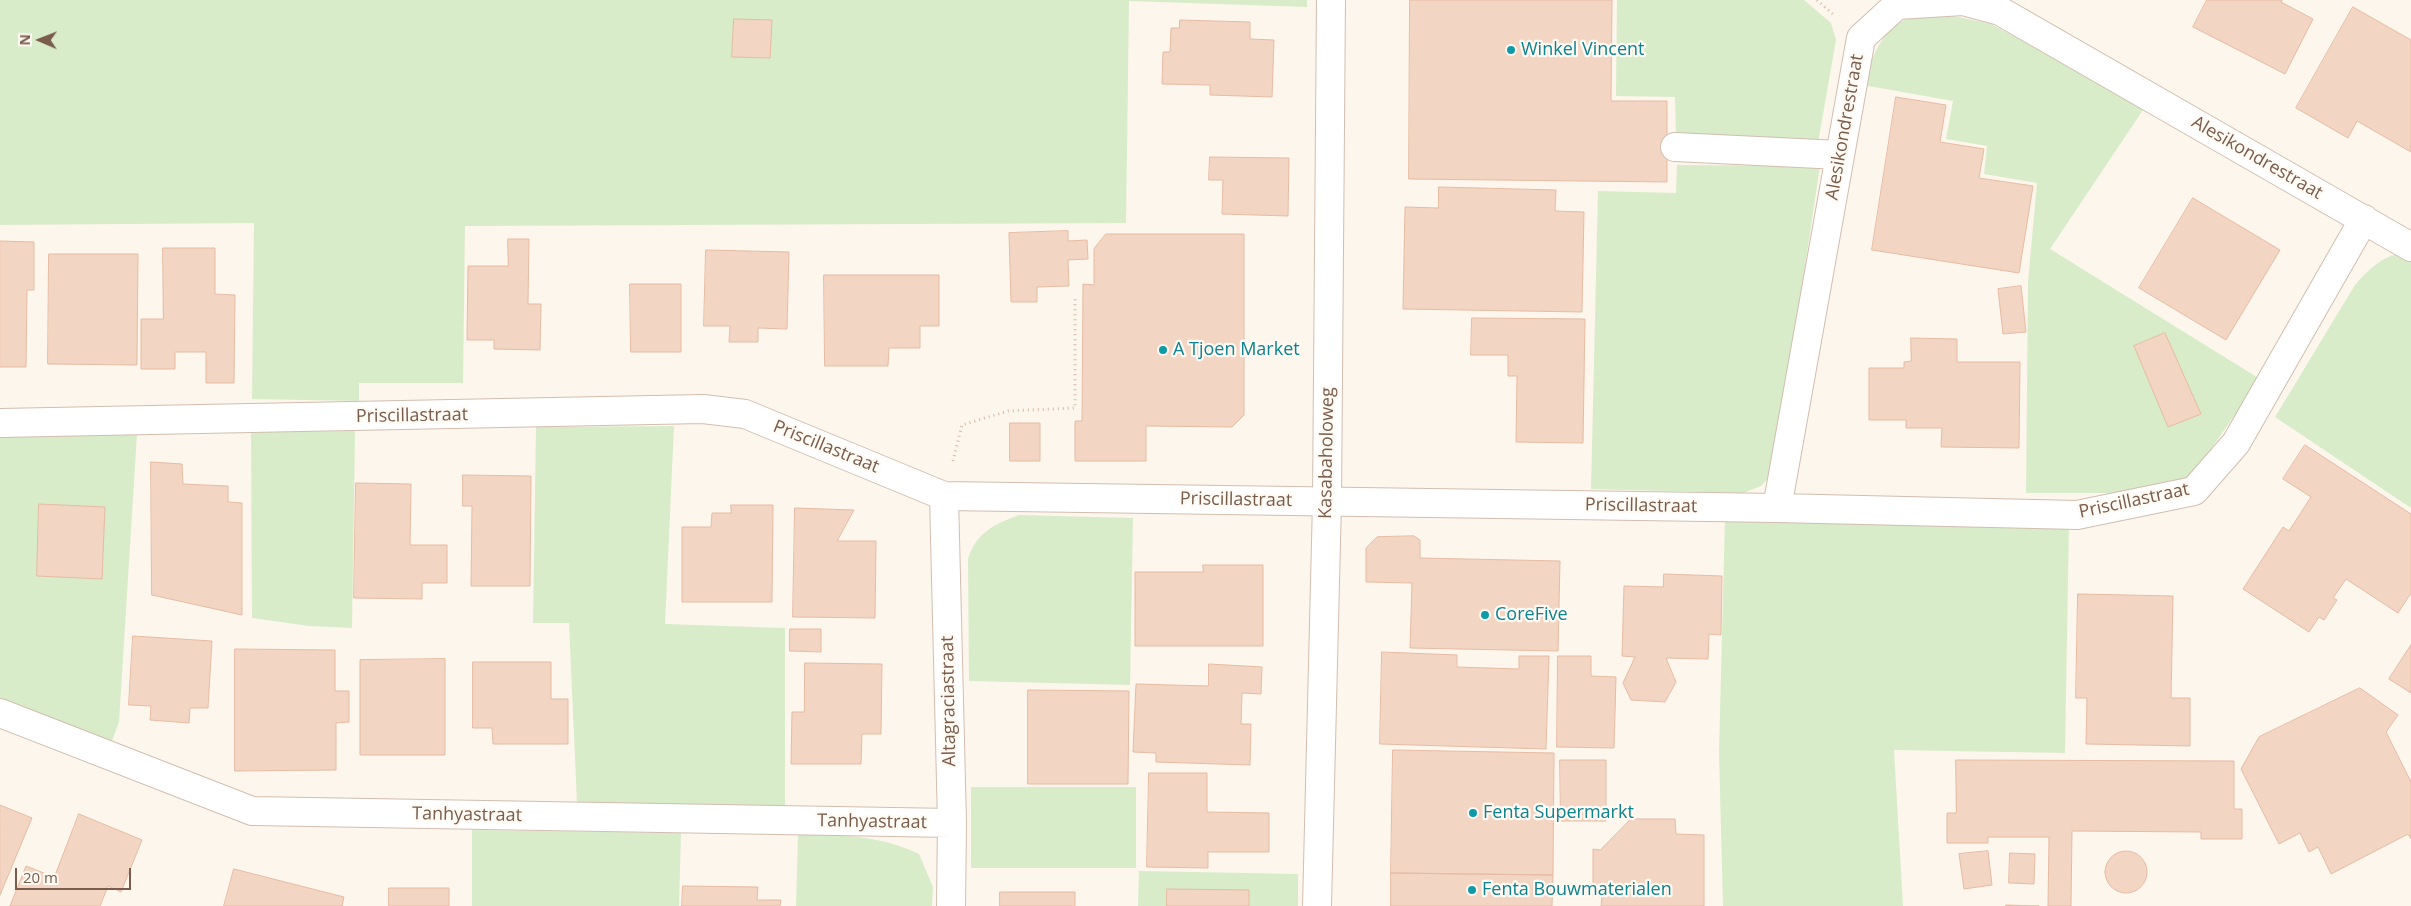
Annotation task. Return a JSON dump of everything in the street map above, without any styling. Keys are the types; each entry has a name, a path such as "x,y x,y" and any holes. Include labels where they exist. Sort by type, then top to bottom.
{"street":[{"name":"Kasabaholoweg","path":"1317,906 1327,502 1330,0"},
{"name":"Alesikondrestraat","path":"1777,508 1861,38 1897,5 1963,1 2000,11 2411,246"},
{"path":"1675,147 1840,155"},
{"name":"Priscillastraat","path":"0,423 703,409 745,414 944,496 1777,508 2077,515 2194,491 2236,443 2364,219"},
{"name":"Altagraciastraat","path":"944,496 952,823 951,906"},
{"name":"Tanhyastraat","path":"0,713 252,811 952,823"}],"path":[{"path":"944,496 962,425 1008,411 1075,408 1075,298"}],"green space":[{"path":"0,0 1307,0 1307,7 1129,1 1126,223 465,226 463,383 359,383 359,401 252,399 254,223 0,225"},
{"path":"1617,0 1804,0 1831,23 1836,40 1818,143 1676,136 1675,97 1616,96"},
{"path":"1928,14 1954,16 1991,24 2145,107 2050,249 2260,379 2192,476 2159,487 2109,493 2026,493 2028,282 2037,183 1984,174 1987,146 1946,139 1953,101 1863,85 1869,66 1889,31 1905,20"},
{"path":"1677,165 1820,166 1774,472 1761,486 1743,493 1591,489 1598,191 1676,193"},
{"path":"2406,252 2411,255 2411,508 2275,417 2355,285 2383,260"},
{"path":"674,426 665,624 785,628 785,808 577,803 569,623 533,623 536,427"},
{"path":"355,431 352,628 309,626 252,618 251,432"},
{"path":"137,434 119,722 112,741 0,699 0,437"},
{"path":"1019,515 1133,518 1130,685 969,681 968,559 971,550 981,536 994,526"},
{"path":"1725,518 2069,522 2065,753 1894,750 1903,906 1723,906 1719,752"},
{"path":"971,787 1136,787 1136,868 971,868"},
{"path":"472,830 681,833 679,906 472,906"},
{"path":"798,834 874,839 904,847 919,854 933,887 932,906 796,906"},
{"path":"1139,871 1298,874 1298,906 1138,906"}],"building":[{"name":"Winkel Vincent","path":"1410,0 1612,0 1611,101 1667,101 1667,182 1409,179"},
{"path":"2207,0 2282,0 2281,2 2313,19 2285,74 2193,27"},
{"path":"2353,7 2411,40 2411,152 2357,121 2348,138 2296,108"},
{"path":"734,19 772,20 770,58 732,57"},
{"path":"1180,20 1250,22 1250,39 1274,40 1272,97 1210,95 1210,85 1162,84 1163,52 1170,52 1171,28 1179,28"},
{"path":"1896,97 1946,105 1940,142 1984,149 1979,178 2033,186 2019,273 1872,250"},
{"path":"1210,157 1289,158 1288,216 1222,214 1223,180 1209,180"},
{"path":"1439,187 1556,190 1555,211 1584,212 1582,312 1403,309 1405,207 1438,208"},
{"path":"2193,198 2280,250 2226,340 2139,288"},
{"path":"1068,231 1068,241 1087,240 1088,259 1068,260 1069,286 1037,287 1037,302 1011,302 1009,233"},
{"name":"A Tjoen Market","path":"1106,234 1244,234 1244,415 1232,427 1146,426 1146,461 1075,461 1075,421 1082,421 1083,284 1094,285 1094,249"},
{"path":"508,239 529,239 528,304 541,304 540,350 494,349 494,340 467,340 468,266 508,266"},
{"path":"0,241 34,242 34,290 27,290 26,367 0,367"},
{"path":"163,248 215,248 215,294 235,295 234,383 206,383 206,352 175,352 175,369 141,369 141,319 163,319"},
{"path":"706,250 789,252 787,329 758,328 758,342 729,342 730,326 704,326"},
{"path":"49,254 138,254 137,365 48,364"},
{"path":"824,275 939,275 939,326 920,326 920,348 889,348 888,366 825,366"},
{"path":"630,284 681,284 681,352 631,352"},
{"path":"2021,286 2026,332 2003,334 1998,289"},
{"path":"1472,318 1585,319 1583,443 1516,442 1517,376 1508,376 1508,355 1471,355"},
{"path":"2165,333 2201,414 2168,427 2134,346"},
{"path":"1911,338 1957,339 1957,362 2020,362 2019,448 1941,447 1942,428 1906,428 1906,420 1869,420 1869,368 1904,368 1904,362 1911,361"},
{"path":"1010,423 1040,423 1040,461 1010,461"},
{"path":"2305,445 2411,514 2411,593 2398,613 2346,579 2333,598 2337,600 2324,620 2319,617 2309,632 2243,589 2283,527 2289,531 2311,497 2283,479"},
{"path":"151,462 182,464 183,484 228,486 228,502 242,503 242,615 152,595"},
{"path":"463,475 531,476 530,586 471,586 472,506 463,506"},
{"path":"356,483 411,484 410,545 447,545 447,583 422,583 422,599 354,598"},
{"path":"39,504 105,507 102,579 37,576"},
{"path":"731,505 773,505 772,602 682,602 682,527 711,527 712,513 731,513"},
{"path":"795,508 854,510 837,541 876,541 875,618 793,617"},
{"name":"CoreFive","path":"1414,536 1420,540 1420,558 1560,561 1558,651 1410,648 1412,583 1366,582 1366,548 1377,537"},
{"path":"1203,565 1263,565 1263,646 1135,646 1135,572 1203,572"},
{"path":"1664,574 1722,576 1721,635 1709,634 1708,659 1666,658 1676,682 1665,702 1631,700 1623,683 1635,657 1622,656 1624,586 1663,587"},
{"path":"2078,594 2173,596 2171,698 2190,698 2190,746 2086,744 2087,698 2076,698"},
{"path":"790,629 821,629 821,652 790,651"},
{"path":"133,636 212,641 208,708 190,708 189,723 150,720 151,706 129,705"},
{"path":"2411,645 2411,693 2389,679"},
{"path":"235,649 335,650 335,691 349,691 349,722 336,723 336,770 235,771"},
{"path":"1382,652 1457,655 1457,667 1519,669 1519,656 1549,656 1546,749 1380,744"},
{"path":"1558,656 1591,656 1591,676 1616,677 1614,748 1557,747"},
{"path":"445,659 445,755 360,755 360,660"},
{"path":"473,662 551,662 551,699 568,699 568,744 493,744 492,728 473,728"},
{"path":"805,663 882,664 881,734 862,734 861,764 791,764 792,712 804,712"},
{"path":"1209,664 1262,667 1261,694 1242,693 1241,724 1251,724 1250,765 1156,762 1156,753 1133,752 1136,684 1208,686"},
{"path":"2360,688 2398,715 2386,732 2411,782 2411,839 2408,834 2331,874 2318,847 2309,852 2300,833 2279,844 2241,769 2259,737"},
{"path":"1028,690 1129,691 1128,784 1028,784"},
{"name":"Fenta Supermarkt","path":"1393,750 1554,753 1553,875 1391,873"},
{"path":"1560,760 1606,760 1606,821 1561,821"},
{"path":"1956,760 2234,761 2234,809 2242,809 2242,839 2201,839 2201,832 2072,831 2071,906 2048,906 2049,837 1988,837 1988,843 1947,843 1947,813 1956,813"},
{"path":"1149,773 1207,773 1207,812 1269,813 1269,852 1208,852 1208,868 1147,867"},
{"path":"0,805 32,818 0,895"},
{"path":"79,814 142,840 121,892 108,886 100,906 10,906 26,866 54,877"},
{"path":"1631,819 1675,819 1676,834 1704,835 1704,906 1601,906 1602,896 1593,896 1593,849 1600,850"},
{"path":"1988,851 1992,885 1964,889 1959,854"},
{"path":"2126,851 2141,857 2147,872 2141,887 2126,893 2111,887 2105,872 2111,857"},
{"path":"2010,853 2035,854 2034,884 2009,883"},
{"path":"234,869 344,897 342,906 224,906"},
{"name":"Fenta Bouwmaterialen","path":"1391,873 1553,875 1552,906 1391,906"},
{"path":"683,886 758,887 757,900 781,900 780,906 682,906"},
{"path":"389,888 449,888 449,906 389,906"},
{"path":"1167,889 1249,890 1249,906 1167,906"},
{"path":"1000,892 1075,892 1075,906 1000,906"},
{"path":"2006,905 2039,906 2006,906"}],"place":[{"name":"Winkel Vincent","path":"1511,50"},
{"name":"A Tjoen Market","path":"1163,350"},
{"name":"CoreFive","path":"1485,615"},
{"name":"Fenta Supermarkt","path":"1473,813"},
{"name":"Fenta Bouwmaterialen","path":"1472,890"}]}
